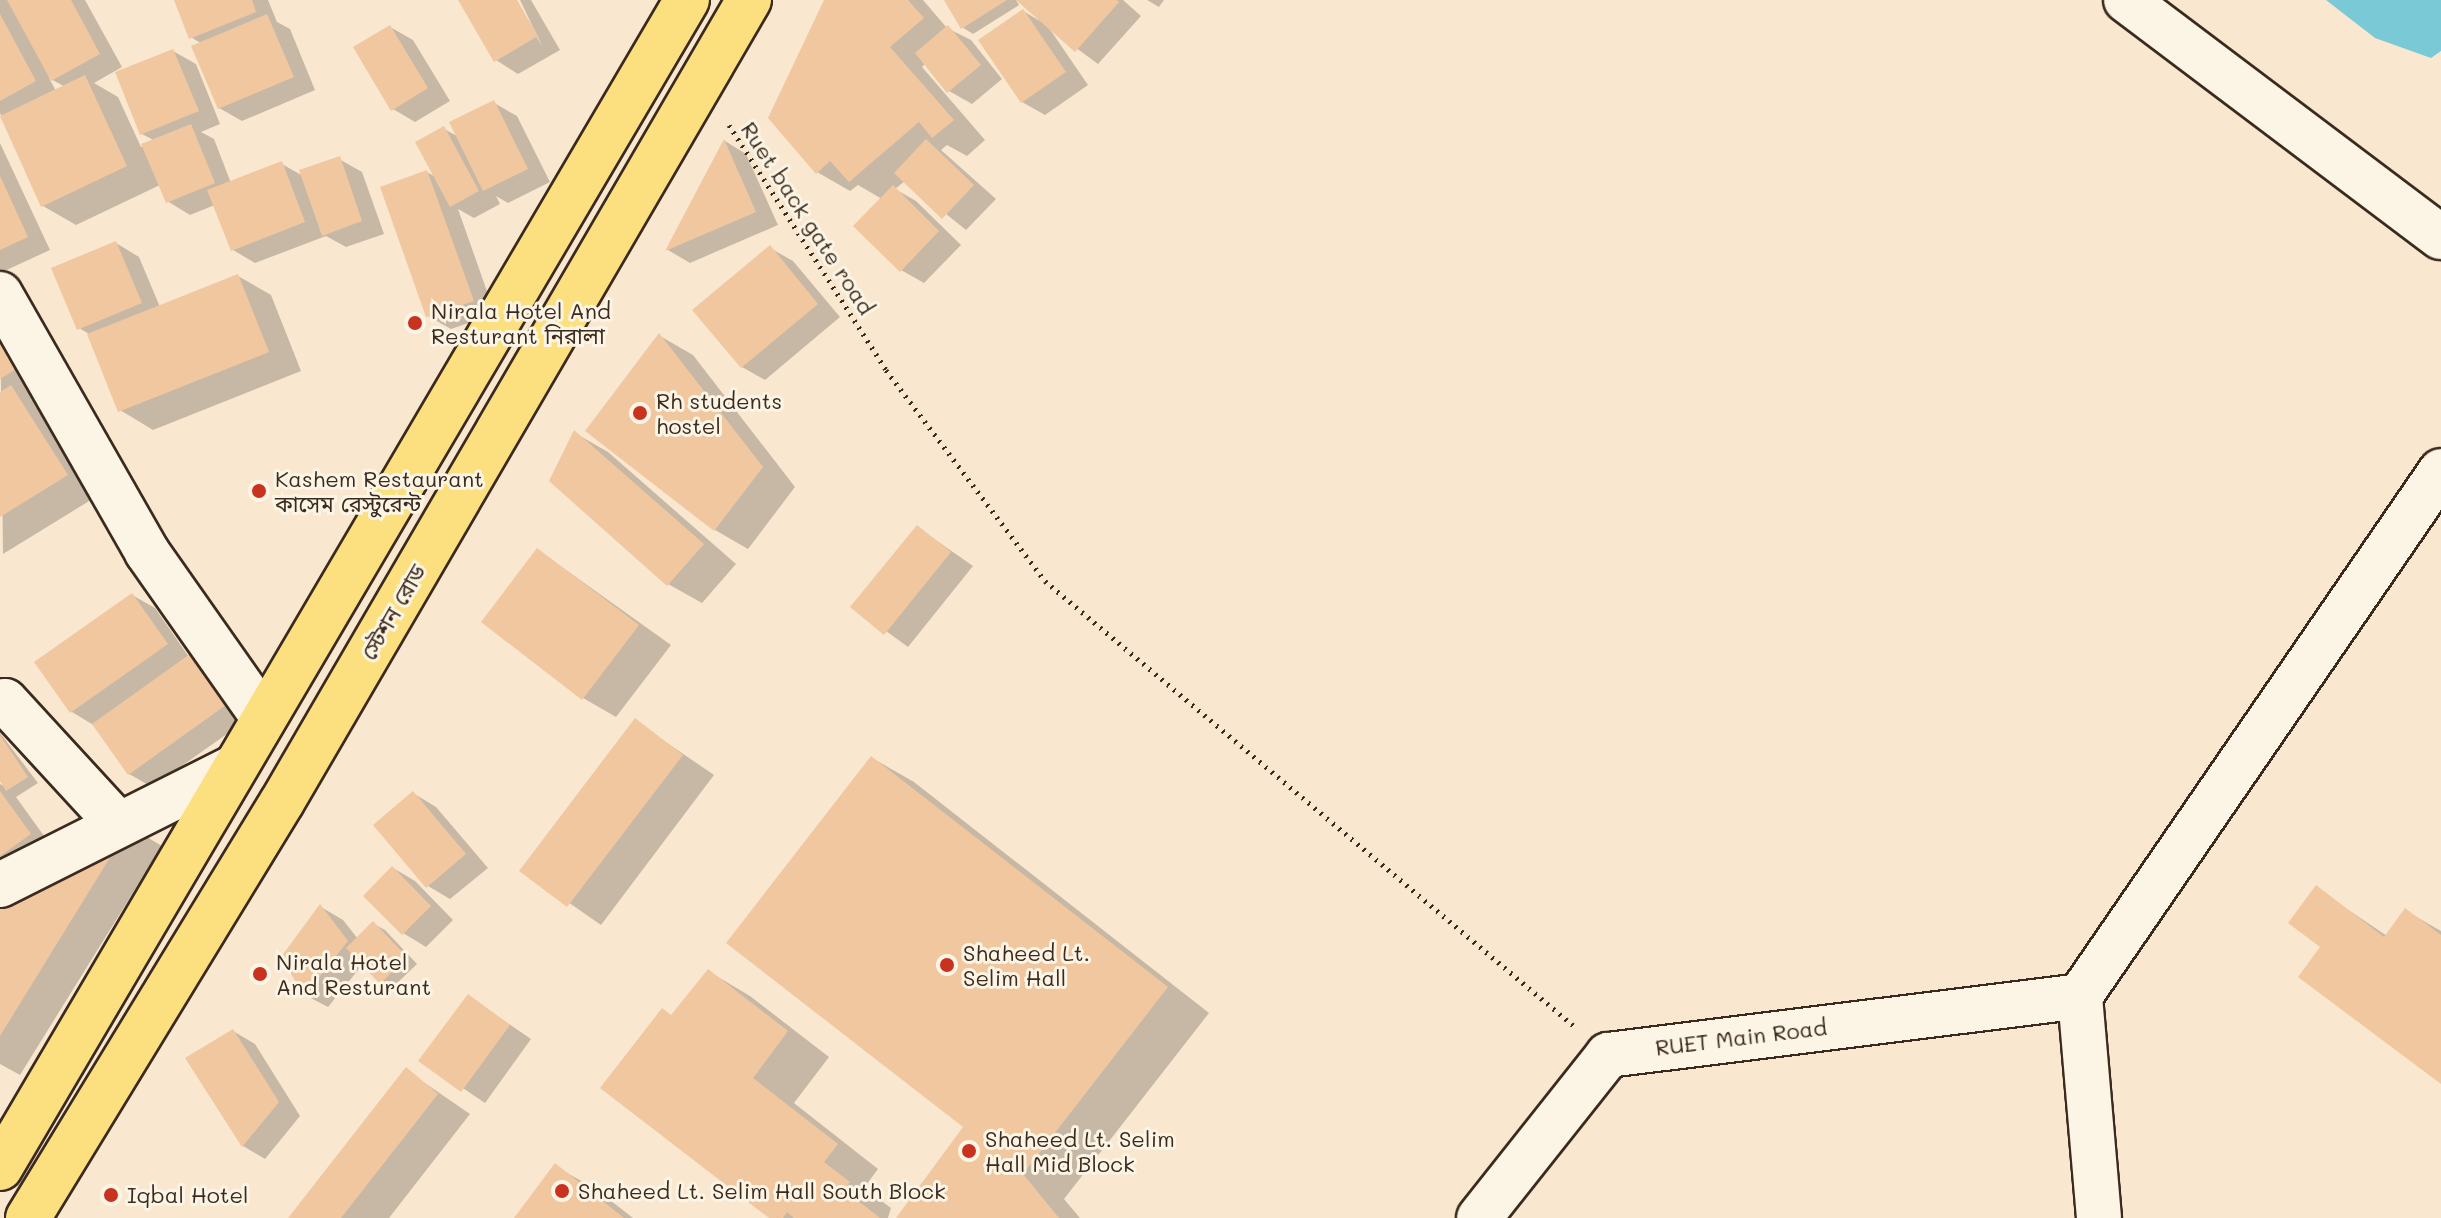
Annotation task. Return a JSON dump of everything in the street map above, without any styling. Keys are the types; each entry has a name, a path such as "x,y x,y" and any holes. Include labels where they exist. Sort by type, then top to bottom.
{"main road":[{"path":"4,1145 233,768 687,0"},
{"name":"স্টেশন রোড","path":"28,1218 282,802 746,2"}],"street":[{"path":"2126,0 2441,237"},
{"path":"0,294 147,552 263,717"},
{"path":"2099,1218 2080,996 2441,471"},
{"path":"0,703 5,701 119,825"},
{"path":"0,885 233,768"},
{"name":"RUET Main Road","path":"1608,1055 2080,996"},
{"path":"1479,1218 1608,1055"}],"path":[{"name":"Ruet back gate road","path":"702,82 886,370 1045,581 1608,1055"}],"water":[{"path":"2326,0 2441,0 2441,51 2431,58 2375,38"}],"building":[{"path":"7,0 71,0 100,54 51,81"},
{"path":"174,0 252,0 256,12 189,39"},
{"path":"458,0 517,0 538,36 494,62"},
{"path":"824,0 908,0 924,18 890,47 954,120 932,138 919,122 849,182 830,161 816,174 768,118"},
{"path":"944,0 1007,0 961,29"},
{"path":"1016,0 1117,0 1119,2 1075,52"},
{"path":"1023,9 1066,72 1021,103 978,40"},
{"path":"0,14 36,81 0,101"},
{"path":"267,14 294,77 218,109 191,46"},
{"path":"390,25 428,88 391,111 353,47"},
{"path":"948,25 981,65 947,93 915,53"},
{"path":"173,49 199,111 140,135 115,72"},
{"path":"85,75 127,166 41,207 0,116"},
{"path":"494,100 528,169 483,191 449,122"},
{"path":"191,124 215,183 166,203 141,144"},
{"path":"444,126 479,191 450,207 415,142"},
{"path":"724,139 756,212 665,251"},
{"path":"926,139 974,185 942,219 894,173"},
{"path":"340,156 362,221 322,236 299,170"},
{"path":"282,161 305,222 231,251 207,190"},
{"path":"427,170 474,301 426,317 380,187"},
{"path":"0,176 28,237 0,250"},
{"path":"893,185 939,231 900,272 853,226"},
{"path":"116,241 142,303 77,330 51,268"},
{"path":"770,245 818,304 741,368 692,310"},
{"path":"238,274 269,352 118,412 87,334"},
{"path":"659,333 763,467 714,531 585,431"},
{"path":"0,342 16,369 0,379"},
{"path":"11,385 68,475 0,517 0,392"},
{"path":"574,430 704,544 667,586 549,481"},
{"path":"917,525 951,552 884,635 850,607"},
{"path":"537,548 639,625 582,700 481,622"},
{"path":"132,593 168,644 70,713 34,662"},
{"path":"190,654 226,705 128,775 92,724"},
{"path":"635,718 683,755 567,907 519,871"},
{"path":"0,735 28,777 6,791 0,781"},
{"name":"Shaheed Lt. Selim Hall","path":"871,756 1168,987 1023,1174 1059,1218 896,1218 963,1127 726,943"},
{"path":"0,791 31,834 0,856"},
{"path":"413,791 466,854 426,888 373,825"},
{"path":"130,825 0,1036 0,894"},
{"path":"392,866 431,906 402,935 363,896"},
{"path":"2316,885 2384,937 2405,908 2441,935 2441,1084 2298,977 2320,947 2288,923"},
{"path":"320,904 348,941 304,996 281,957"},
{"path":"373,921 407,957 380,984 346,948"},
{"path":"708,969 788,1031 753,1078 838,1144 824,1162 850,1182 844,1190 880,1218 794,1218 787,1212 783,1218 769,1218 600,1088 662,1008 671,1015"},
{"path":"468,994 510,1025 461,1092 418,1061"},
{"path":"233,1029 279,1102 242,1147 185,1058"},
{"path":"406,1067 438,1094 341,1218 288,1218"},
{"name":"Shaheed Lt. Selim Hall South Block","path":"555,1163 624,1218 514,1218"}],"place":[{"name":"Nirala Hotel And Resturant নিরালা","path":"415,323"},
{"name":"Rh students hostel","path":"640,413"},
{"name":"Kashem Restaurant কাসেম রেস্টুরেন্ট","path":"259,491"},
{"name":"Shaheed Lt. Selim Hall","path":"947,965"},
{"name":"Nirala Hotel And Resturant","path":"260,974"},
{"name":"Shaheed Lt. Selim Hall Mid Block","path":"969,1151"},
{"name":"Shaheed Lt. Selim Hall South Block","path":"562,1191"},
{"name":"Iqbal Hotel","path":"111,1195"}]}
